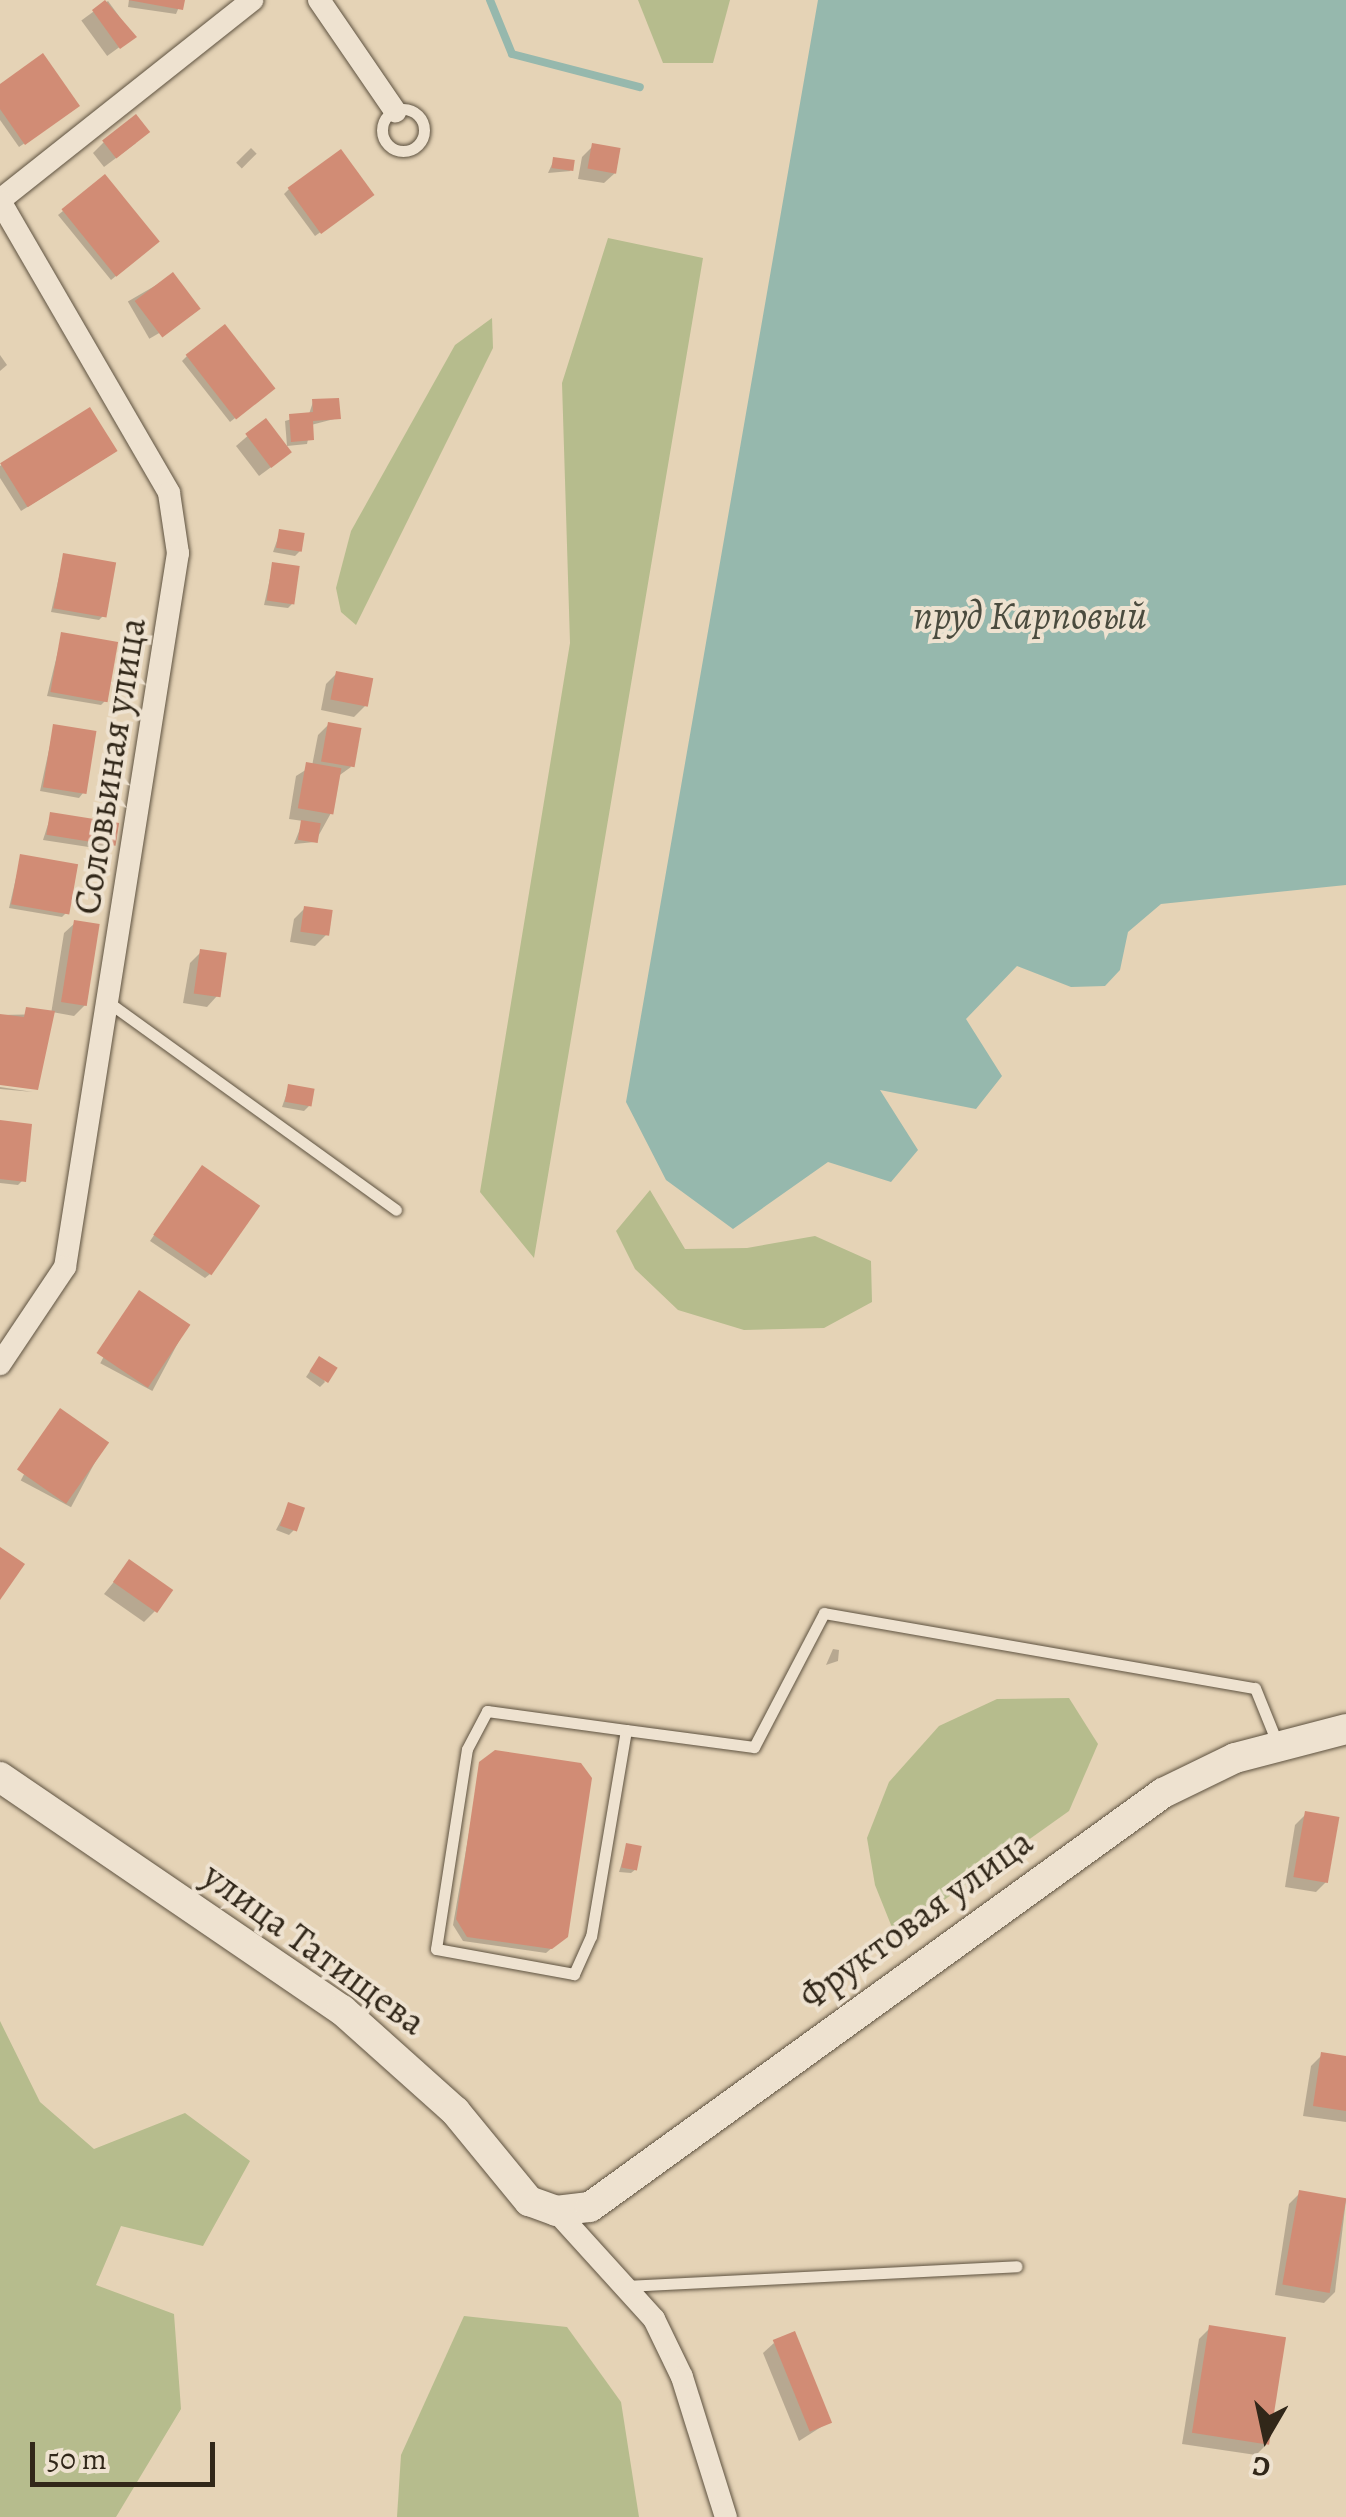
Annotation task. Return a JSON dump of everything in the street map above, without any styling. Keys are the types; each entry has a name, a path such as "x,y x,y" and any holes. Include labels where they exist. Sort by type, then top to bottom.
{"street":[{"path":"0,201 252,0"},
{"path":"319,0 394,110"},
{"name":"Соловьиная улица","path":"0,201 168,493 177,523 178,553 65,1267 0,1364"},
{"name":"Фруктовая улица","path":"556,2211 590,2207 644,2170 1093,1838 1163,1793 1278,1745 1346,1728"},
{"name":"улица Татищева","path":"0,1777 342,2010 455,2111 529,2202 556,2211"},
{"path":"556,2211 619,2286 654,2319 682,2377 726,2517"}],"lane":[{"path":"108,1002 396,1210"},
{"path":"626,1730 592,1936 574,1974 436,1949 467,1749 487,1711 754,1747 824,1614 1255,1688 1278,1745"},
{"path":"619,2286 1016,2266"}],"green space":[{"path":"638,0 730,0 713,63 663,63"},
{"path":"608,238 703,258 534,1258 480,1192 570,643 562,383"},
{"path":"492,318 493,348 356,625 341,612 336,588 351,531 455,345"},
{"path":"650,1190 685,1249 747,1248 815,1236 871,1261 872,1302 824,1328 744,1330 678,1310 635,1269 616,1231"},
{"path":"1069,1698 1098,1744 1069,1811 895,1935 875,1885 867,1838 889,1782 939,1726 997,1699"},
{"path":"0,2021 40,2102 94,2149 185,2113 250,2161 203,2246 121,2226 96,2285 174,2314 181,2409 116,2517 0,2517"},
{"path":"464,2316 567,2327 621,2402 639,2517 397,2517 401,2455"}],"water":[{"name":"пруд Карповый","path":"818,0 1346,0 1346,885 1161,904 1128,932 1120,970 1105,986 1071,987 1017,966 966,1019 1002,1076 976,1109 880,1090 918,1150 891,1182 828,1162 733,1229 666,1180 626,1102"}],"building":[{"path":"105,0 137,37 120,49 92,10"},
{"path":"128,0 185,0 183,10"},
{"path":"43,53 80,106 25,145 0,109 0,84"},
{"path":"136,114 150,132 116,159 102,140"},
{"path":"592,143 621,148 616,174 587,169"},
{"path":"341,149 375,195 321,234 288,188"},
{"path":"553,157 575,160 573,171 551,168"},
{"path":"105,174 160,242 116,277 61,209"},
{"path":"173,272 201,309 162,338 135,301"},
{"path":"225,324 275,389 236,419 186,355"},
{"path":"339,398 341,419 313,421 314,440 291,442 289,414 313,412 312,399"},
{"path":"90,407 118,451 28,507 0,463"},
{"path":"266,418 292,452 271,468 245,434"},
{"path":"279,529 305,533 302,552 276,548"},
{"path":"63,553 116,562 106,618 53,608"},
{"path":"272,562 300,566 294,605 267,601"},
{"path":"61,632 118,642 108,702 50,692"},
{"path":"336,671 373,678 368,707 330,699"},
{"path":"328,722 361,728 355,767 321,761"},
{"path":"53,724 96,731 86,794 43,787"},
{"path":"306,762 341,768 333,815 298,808"},
{"path":"50,812 119,823 116,846 46,835"},
{"path":"301,820 321,823 318,843 298,840"},
{"path":"20,854 78,864 69,914 11,904"},
{"path":"304,906 333,910 329,936 300,932"},
{"path":"74,920 100,924 87,1006 61,1002"},
{"path":"200,949 227,953 220,997 194,994"},
{"path":"26,1007 55,1011 38,1090 0,1085 0,1014 24,1017"},
{"path":"288,1084 315,1089 311,1106 285,1102"},
{"path":"0,1120 32,1124 26,1182 0,1179"},
{"path":"202,1165 260,1206 211,1275 153,1235"},
{"path":"139,1290 190,1325 148,1388 97,1353"},
{"path":"319,1356 338,1368 328,1383 309,1371"},
{"path":"60,1408 109,1442 66,1504 17,1469"},
{"path":"288,1502 305,1508 297,1531 280,1526"},
{"path":"0,1547 25,1564 0,1600"},
{"path":"129,1559 173,1590 157,1613 113,1582"},
{"path":"495,1750 581,1763 592,1778 568,1937 552,1949 467,1937 456,1919 479,1762"},
{"path":"1305,1811 1339,1817 1328,1883 1293,1877"},
{"path":"626,1843 642,1846 637,1871 621,1868"},
{"path":"1321,2052 1346,2056 1346,2111 1313,2106"},
{"path":"1299,2190 1346,2198 1330,2293 1282,2285"},
{"path":"1209,2325 1286,2337 1269,2445 1192,2433"},
{"path":"795,2331 832,2423 810,2432 773,2340"}],"waterway":[{"path":"490,0 512,54 640,87"}]}
